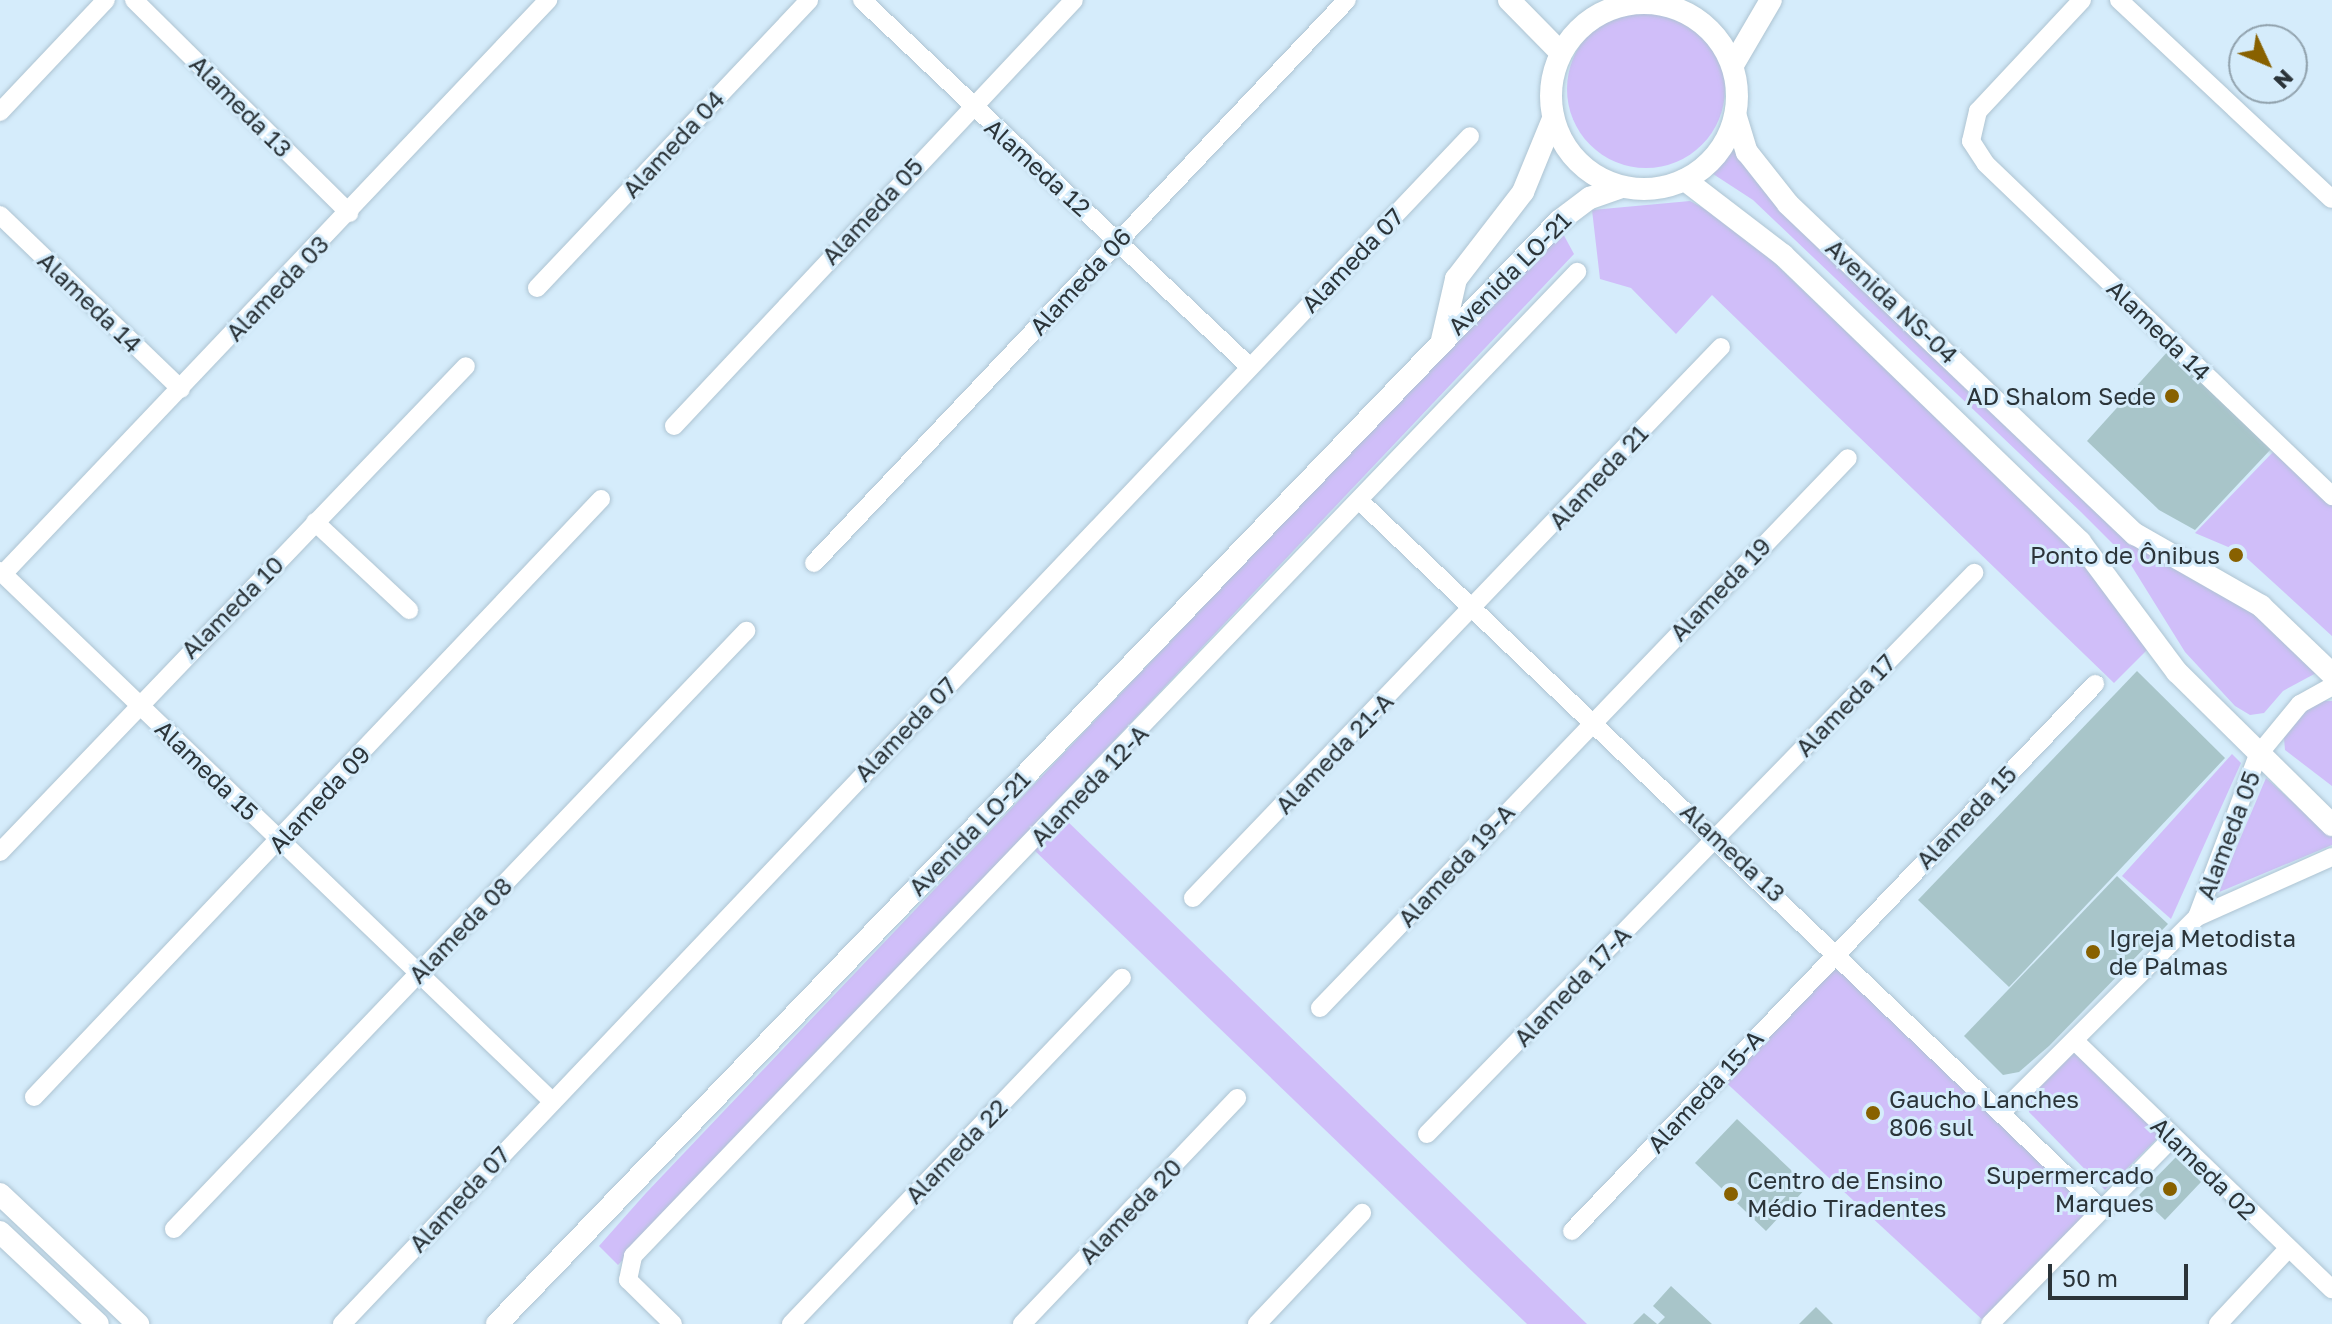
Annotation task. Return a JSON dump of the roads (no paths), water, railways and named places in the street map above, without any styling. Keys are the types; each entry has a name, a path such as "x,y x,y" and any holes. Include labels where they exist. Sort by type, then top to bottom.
{"street":[{"path":"0,112 106,0"},
{"name":"Alameda 13","path":"134,0 349,213"},
{"name":"Alameda 03","path":"2,572 349,213 548,0"},
{"name":"Alameda 04","path":"537,288 809,0"},
{"name":"Alameda 12","path":"862,0 969,105 1118,240 1250,367"},
{"name":"Alameda 05","path":"674,426 969,105 1074,0"},
{"name":"Alameda 06","path":"814,563 1347,0"},
{"path":"1509,0 1561,53"},
{"path":"1597,0 1620,5 1686,4 1721,41 1733,65 1736,117 1708,165 1685,180 1654,190 1622,187 1591,174 1567,150 1553,119 1551,85 1561,53 1586,23 1620,5"},
{"path":"1733,65 1771,0"},
{"name":"Alameda 14","path":"2082,0 1978,111 1971,141 1986,164 2332,496"},
{"path":"2119,0 2332,199"},
{"name":"Avenida NS-04","path":"1736,117 1747,152 1788,204 2135,534 2261,606 2332,674"},
{"name":"Avenida LO-21","path":"1442,341 1456,279 1523,192 1553,119"},
{"name":"Alameda 07","path":"342,1324 1470,136"},
{"path":"1685,180 1783,255 2080,542 2177,672 2332,825"},
{"name":"Avenida LO-21","path":"497,1324 1442,341 1576,206 1622,187"},
{"name":"Alameda 14","path":"0,215 181,389"},
{"name":"Alameda 12-A","path":"673,1324 626,1273 633,1256 1362,503 1577,272"},
{"name":"Alameda 21","path":"1476,607 1721,347"},
{"name":"Alameda 10","path":"0,852 137,703 466,366"},
{"name":"Alameda 19","path":"1592,721 1848,458"},
{"name":"Alameda 09","path":"34,1097 601,499"},
{"name":"Alameda 13","path":"1362,503 1838,950 2004,1110 2099,1207"},
{"path":"315,522 409,610"},
{"name":"Alameda 15","path":"2,572 421,971 552,1101"},
{"name":"Alameda 17","path":"1717,837 1974,573"},
{"name":"Alameda 21-A","path":"1193,898 1476,607"},
{"name":"Alameda 08","path":"174,1229 746,631"},
{"name":"Alameda 15","path":"1838,950 2095,684"},
{"name":"Alameda 05","path":"2197,917 2258,755 2300,704 2332,686"},
{"name":"Alameda 19-A","path":"1320,1008 1592,721"},
{"name":"Alameda 17-A","path":"1427,1134 1717,837"},
{"name":"Alameda 05","path":"2197,917 2332,857"},
{"path":"2004,1110 2078,1044 2197,917"},
{"name":"Alameda 15-A","path":"1572,1231 1838,950"},
{"name":"Alameda 22","path":"791,1324 1122,978"},
{"name":"Alameda 02","path":"2078,1044 2332,1289"},
{"name":"Alameda 20","path":"1022,1324 1237,1098"},
{"path":"1990,1324 2099,1207 2172,1138"},
{"path":"0,1194 138,1324"},
{"path":"1257,1324 1362,1213"},
{"path":"0,1232 98,1324"},
{"path":"2218,1324 2288,1249"}],"place":[{"name":"AD Shalom Sede","path":"2172,396"},
{"name":"Ponto de Ônibus","path":"2236,555"},
{"name":"Igreja Metodista de Palmas","path":"2093,952"},
{"name":"Gaucho Lanches 806 sul","path":"1873,1113"},
{"name":"Supermercado Marques","path":"2170,1189"},
{"name":"Centro de Ensino Médio Tiradentes","path":"1731,1194"}]}
